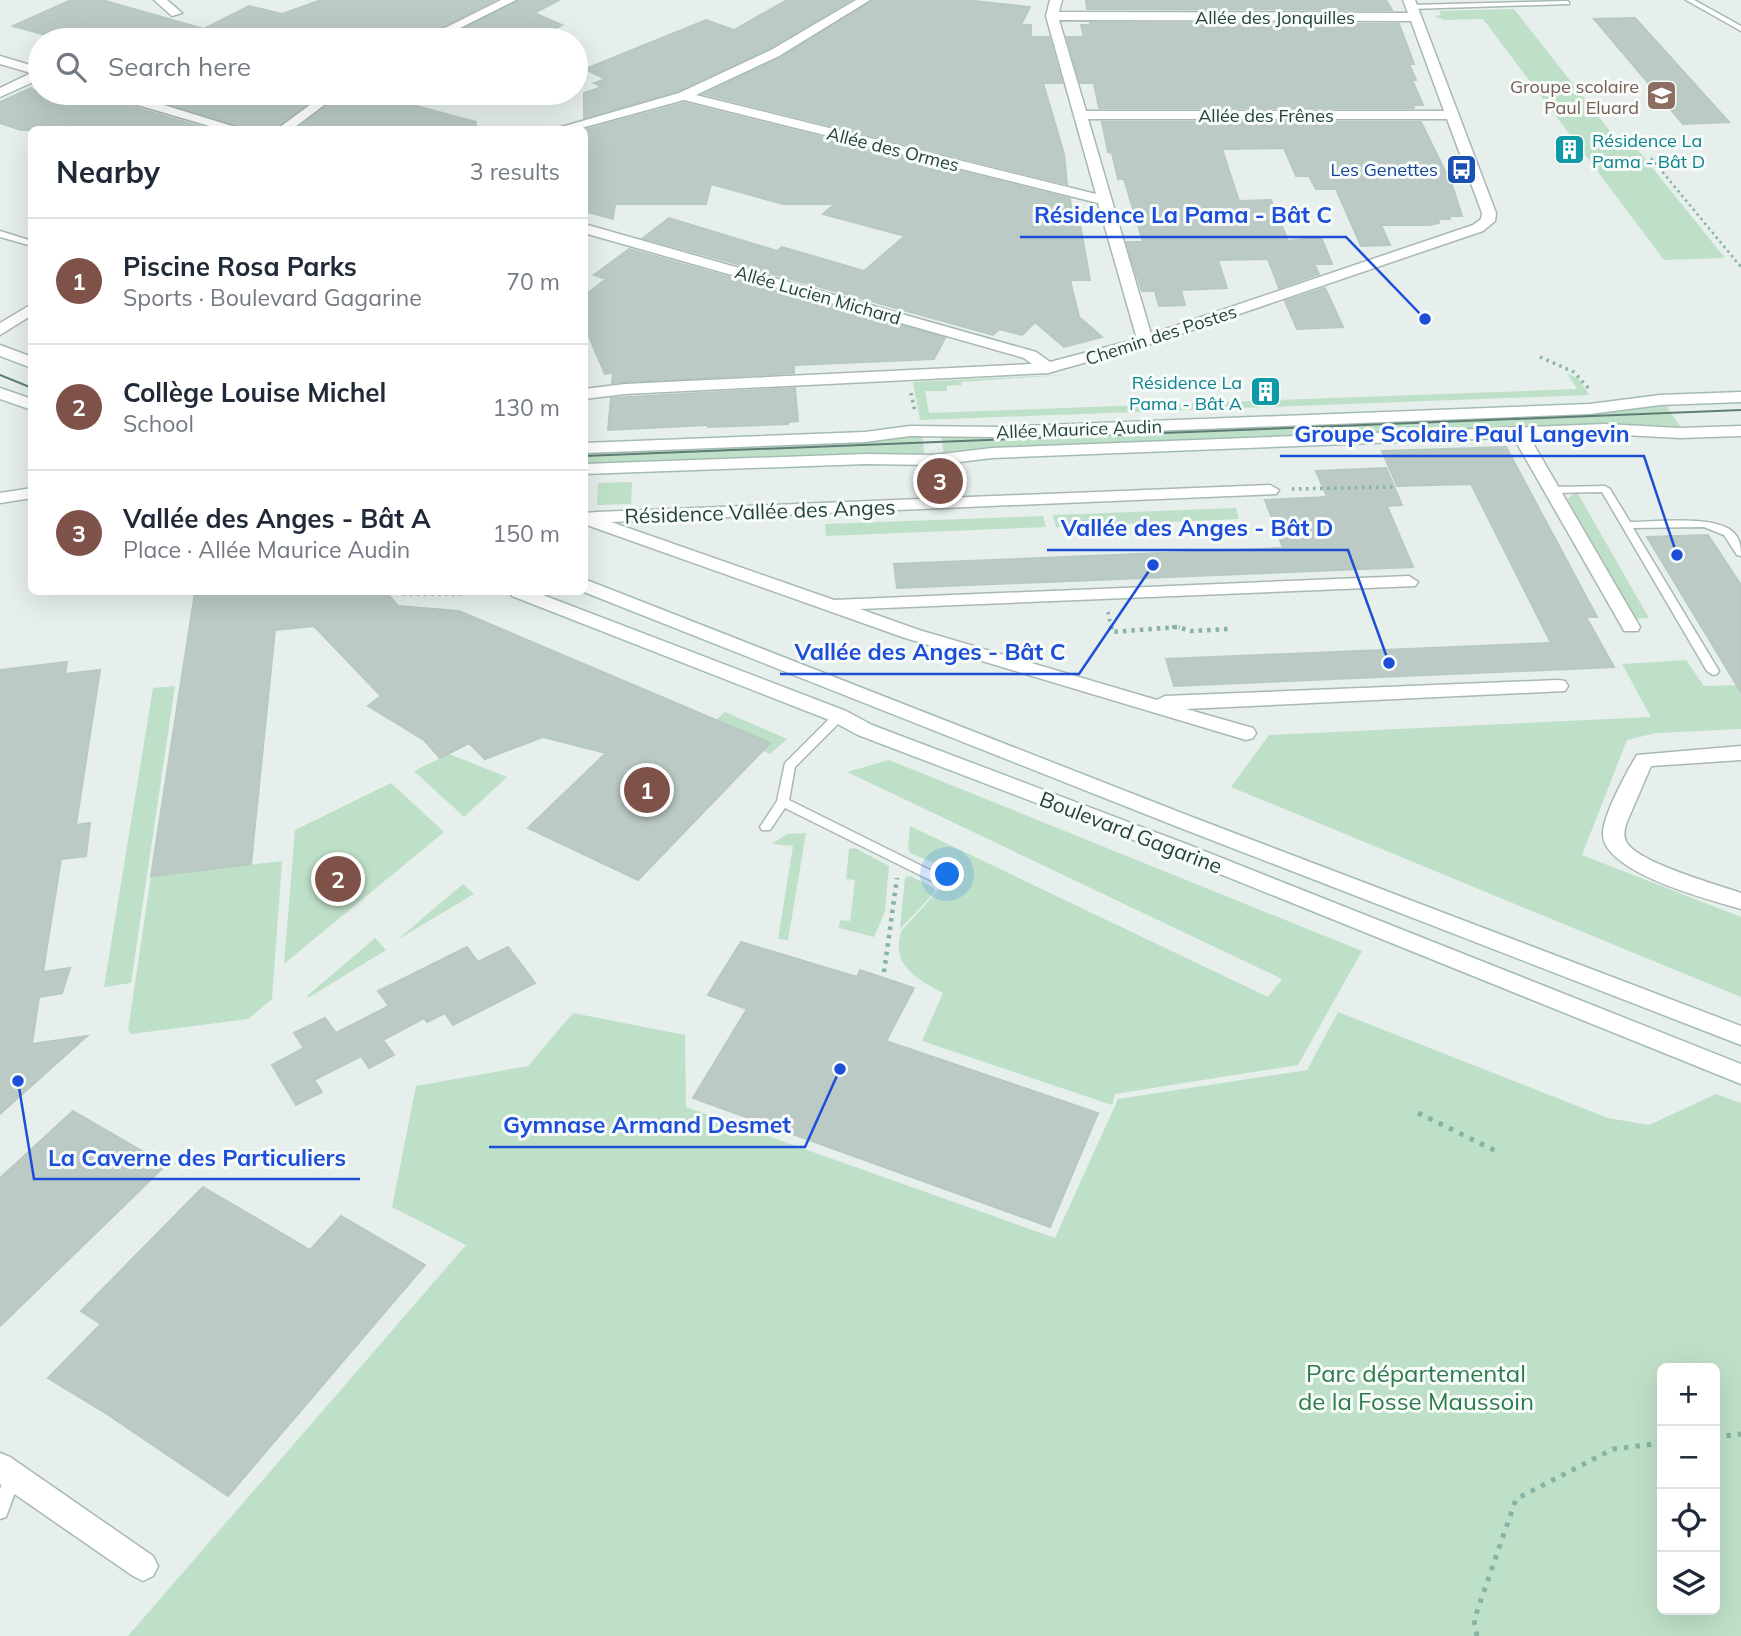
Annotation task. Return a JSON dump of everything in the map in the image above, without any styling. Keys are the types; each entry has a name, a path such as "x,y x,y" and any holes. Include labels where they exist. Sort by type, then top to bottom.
{"street":[{"path":"160,0 176,13"},
{"path":"452,28 510,0"},
{"path":"572,126 684,96 775,53 864,0"},
{"path":"1056,0 1052,16 1145,341"},
{"path":"1291,0 1299,17"},
{"name":"Allée des Jonquilles","path":"1052,16 1299,17 1411,8"},
{"name":"Chemin des Postes","path":"588,394 625,389 1048,368 1145,341 1301,290 1485,225 1489,213 1411,8"},
{"path":"0,60 28,69"},
{"path":"0,93 28,79"},
{"name":"Allée des Ormes","path":"684,96 1080,196 1103,199"},
{"path":"153,105 225,126"},
{"path":"288,126 317,105"},
{"name":"Allée des Frênes","path":"1080,115 1452,116"},
{"name":"Allée Lucien Michard","path":"588,229 1030,355 1048,368"},
{"path":"0,330 28,311"},
{"path":"0,350 28,361"},
{"path":"0,393 28,404"},
{"name":"Allée Maurice Audin","path":"588,448 865,437 910,431 998,432 1600,408 1660,400 1741,397"},
{"name":"Allée Maurice Audin","path":"588,470 866,459 944,459 992,453 1605,429 1680,433 1741,431"},
{"path":"1520,433 1631,627"},
{"name":"Résidence Vallée des Anges","path":"588,518 1270,490"},
{"path":"0,498 28,494"},
{"name":"Résidence Vallée des Anges","path":"588,519 912,634 1246,733"},
{"name":"Résidence Vallée des Anges","path":"829,605 1409,582"},
{"name":"Boulevard Gagarine","path":"588,587 1198,827 1741,1036"},
{"name":"Boulevard Gagarine","path":"527,595 839,716 865,730 1181,850 1741,1074"},
{"path":"1146,704 1558,685"},
{"path":"1741,753 1644,760 1615,824 1613,835 1619,849 1642,864 1741,901"},
{"path":"6,1472 143,1566"}],"lane":[{"path":"1689,0 1741,29"},
{"path":"1411,8 1567,4"},
{"path":"0,234 28,243"},
{"path":"1552,490 1605,488 1713,671"},
{"path":"1627,525 1705,524 1728,533 1741,554"},
{"path":"766,827 783,802 789,766 839,716"},
{"path":"783,802 946,883"},
{"path":"0,1511 6,1472"}],"path":[{"path":"1651,158 1741,267"},
{"path":"1541,357 1580,378 1594,394 1600,408"},
{"path":"1270,490 1393,487"},
{"path":"1108,612 1112,632 1178,627 1191,631 1228,629"},
{"path":"884,972 900,860"},
{"path":"1418,1113 1496,1151"},
{"path":"1720,1436 1741,1434"},
{"path":"1477,1636 1474,1620 1516,1499 1613,1449 1657,1444"}],"green space":[{"path":"1514,9 1625,150 1638,150 1725,258 1664,260 1483,19 1444,20 1434,16 1441,15 1439,11"},
{"path":"1567,373 1579,379 1589,395 920,420 913,382 1077,374 961,382 962,385 947,386 947,391 925,391 929,413 1577,389"},
{"path":"1665,404 1682,429 944,455 941,435"},
{"path":"922,436 925,456 880,454 588,466 588,452 877,441"},
{"path":"632,482 631,504 597,505 598,483"},
{"path":"1577,492 1649,618 1636,619 1567,499"},
{"path":"1236,508 1239,519 1056,527 1053,515"},
{"path":"1043,516 1046,527 826,536 825,524"},
{"path":"1686,660 1704,686 1741,685 1741,729 1656,733 1627,740 1582,855 1741,917 1741,997 1231,787 1269,735 1651,717 1622,664"},
{"path":"175,686 131,983 104,987 153,688"},
{"path":"725,712 787,739 770,754 763,751 769,743 716,720"},
{"path":"449,754 507,777 464,817 414,771"},
{"path":"889,760 1362,951 1298,1065 1115,1094 1112,1105 922,1041 943,993 908,969 899,952 899,942 902,930 955,872 910,853 910,826 1268,997 1282,979 847,772"},
{"path":"391,783 444,832 284,964 295,830"},
{"path":"806,833 788,940 778,939 793,846 772,844 787,834"},
{"path":"855,848 889,866 885,912 874,937 839,928 840,920 850,921 855,880 846,879 849,849"},
{"path":"282,861 272,999 248,1019 131,1034 128,1030 151,876"},
{"path":"910,876 934,888 935,892 900,929 905,877"},
{"path":"463,884 474,894 397,940"},
{"path":"375,938 386,950 308,998 307,996"},
{"name":"Parc départemental de la Fosse Maussoin","path":"1338,1012 1608,1118 1649,1125 1716,1094 1741,1103 1741,1636 128,1636 466,1245 392,1207 416,1086 528,1066 573,1013 685,1035 686,1107 1055,1238 1118,1099 1307,1070"}],"building":[{"path":"71,0 102,0 200,28 28,28 28,30 13,26"},
{"path":"321,0 495,0 442,28 206,28 249,6 282,14"},
{"path":"518,0 559,0 534,13 562,25 556,28 464,28"},
{"path":"787,0 851,0 770,48 678,91 584,118 588,92 602,87 594,83 606,79 588,70 588,68 706,20 734,30"},
{"path":"872,0 965,0 1030,7 1021,25 1031,25 1031,37 1049,37 1062,83 1043,83 1064,154 1067,184 704,94 780,58"},
{"path":"1086,0 1386,0 1392,10 1087,9"},
{"path":"1635,18 1729,122 1683,124 1594,19"},
{"path":"1399,24 1414,64 1409,64 1416,80 1412,80 1423,105 1413,105 1414,108 1099,108 1094,83 1080,83 1067,37 1084,37 1081,25"},
{"path":"28,89 28,105 127,105 198,126 28,126 28,130 21,130 0,123 0,102"},
{"path":"684,103 1070,199 1072,213 1078,213 1090,280 1070,280 1079,317 1102,337 1064,347 1035,322 1022,335 999,329 993,335 643,238 669,218 777,251 782,247 864,271 905,236 823,214 835,204 783,204 711,184 706,204 615,204 613,219 588,212 588,129"},
{"path":"170,105 306,105 279,126 235,126"},
{"path":"327,105 413,105 476,122 476,126 301,126"},
{"path":"1102,122 1421,122 1445,171 1448,172 1462,216 1438,219 1439,223 1429,225 1381,225 1390,245 1361,246 1336,189 1316,189 1309,176 1296,176 1284,148 1222,149 1239,201 1271,200 1288,241 1321,237 1332,264 1314,264 1319,274 1279,288 1268,259 1218,260 1227,288 1181,290 1185,305 1159,306 1155,291 1142,291 1132,261 1127,242 1143,242 1124,179 1118,179 1112,153 1108,152"},
{"path":"629,249 945,338 934,359 794,365 794,373 612,383 613,372 605,374 588,334 588,293 606,279 594,275"},
{"path":"1325,288 1343,327 1297,329 1285,301"},
{"path":"795,388 798,421 788,424 608,430 611,398"},
{"path":"1506,447 1597,617 1586,617 1614,667 1174,686 1166,659 1551,643 1471,484 1397,486 1382,451"},
{"path":"1386,468 1402,505 1387,506 1413,567 897,588 894,564 1283,548 1265,500 1327,497 1316,471"},
{"path":"1708,535 1741,585 1741,692 1647,537"},
{"path":"195,595 389,595 398,606 459,611 770,743 638,880 528,828 606,753 543,737 485,759 469,743 440,758 424,740 368,706 381,696 314,626 275,630 251,864 151,876"},
{"path":"67,662 65,674 100,670 76,825 90,823 86,856 61,859 43,972 70,968 62,993 39,997 32,1044 87,1036 0,1114 0,670"},
{"path":"741,942 857,977 860,970 914,988 886,1041 1098,1113 1050,1227 693,1098 747,1009 708,995"},
{"path":"467,947 478,962 508,947 535,983 453,1025 445,1013 427,1022 424,1018 383,1040 394,1055 369,1068 361,1056 314,1080 322,1092 296,1105 272,1065 304,1048 294,1033 325,1018 336,1033 389,1006 378,991"},
{"path":"73,1111 166,1165 0,1326 0,1178"},
{"path":"203,1187 310,1250 341,1216 425,1265 228,1496 107,1414 48,1378 101,1324 81,1311"}],"tram line":[{"path":"0,375 28,386"},
{"path":"588,456 1741,410"}],"place":[{"name":"Groupe scolaire Paul Eluard","path":"1662,96"},
{"name":"Résidence La Pama - Bât D","path":"1569,150"},
{"name":"Les Genettes","path":"1461,169"},
{"name":"Résidence La Pama - Bât C","path":"1425,319"},
{"name":"Résidence La Pama - Bât A","path":"1265,392"},
{"name":"Vallée des Anges - Bât A","path":"940,481"},
{"name":"Groupe Scolaire Paul Langevin","path":"1677,555"},
{"name":"Vallée des Anges - Bât C","path":"1153,565"},
{"name":"Vallée des Anges - Bât D","path":"1389,663"},
{"name":"Piscine Rosa Parks","path":"647,790"},
{"name":"Collège Louise Michel","path":"338,879"},
{"name":"Gymnase Armand Desmet","path":"840,1069"},
{"name":"La Caverne des Particuliers","path":"18,1081"}]}
